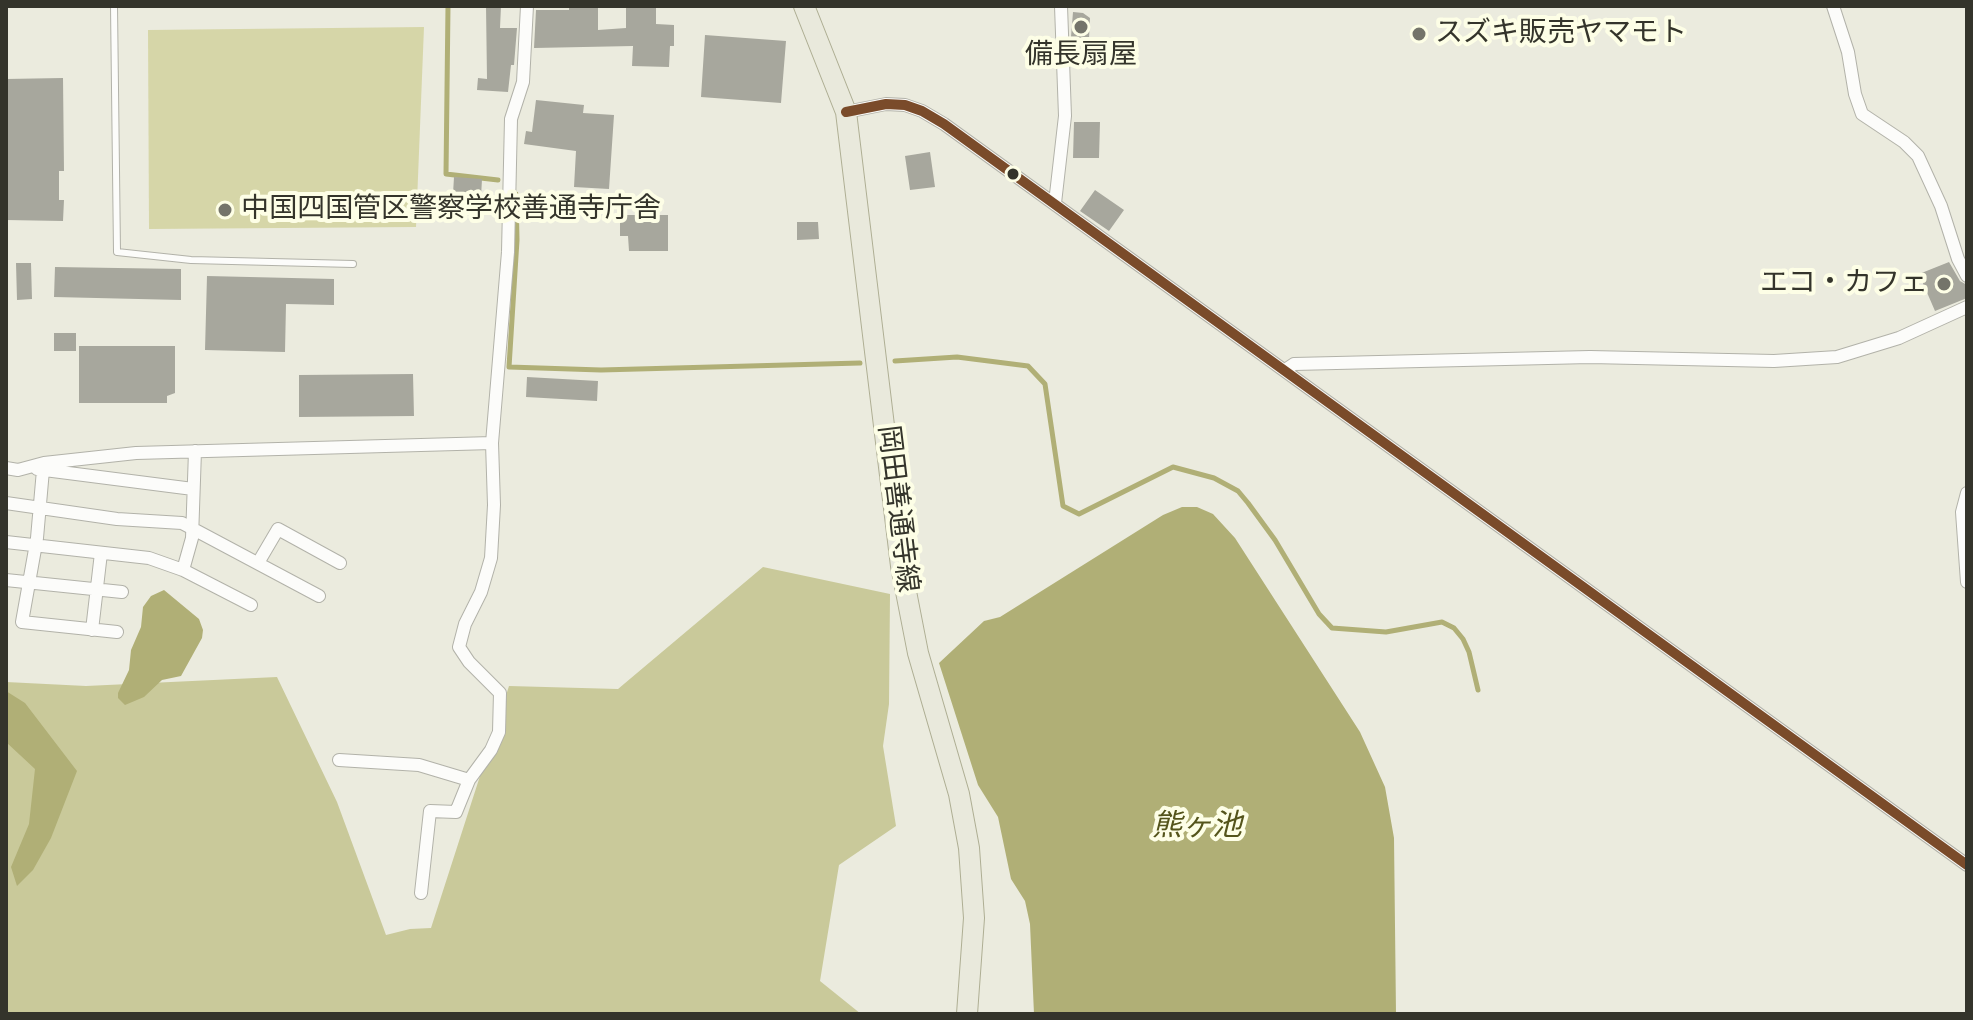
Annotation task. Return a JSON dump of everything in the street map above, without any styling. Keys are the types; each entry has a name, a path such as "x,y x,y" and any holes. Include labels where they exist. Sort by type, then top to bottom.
{"main road":[{"name":"岡田善通寺線","path":"804,6 846,112 901,566 918,653 959,794 969,848 974,918 967,1014"}],"street":[{"path":"421,893 430,811 456,812 469,780 491,750 499,732 500,693 469,662 459,647 491,558 494,505 492,443 508,252 511,119 523,82 527,6"},
{"path":"1055,203 1065,116 1061,6"},
{"path":"1833,6 1848,52 1855,94 1862,114 1904,142 1918,156 1967,276"},
{"path":"846,112 886,104 905,105 922,111 1055,203 1967,865"},
{"path":"1285,370 1294,364 1357,362 1590,357 1774,361 1837,357 1899,338 1967,307"},
{"path":"26,468 44,463 136,453 492,443"},
{"path":"183,570 192,529 195,451"},
{"path":"6,468 193,489"},
{"path":"43,470 35,546 22,622 117,632"},
{"path":"1967,493 1962,512 1967,582"},
{"path":"6,503 117,519 182,523 319,596"},
{"path":"258,563 278,529 340,563"},
{"path":"6,542 149,558 183,570 251,605"},
{"path":"92,630 101,553"},
{"path":"6,580 122,592"},
{"path":"339,760 419,765 469,780"}],"lane":[{"path":"114,6 117,252 191,260 353,264"}],"green space":[{"path":"424,27 416,227 149,229 148,30"},
{"path":"763,567 890,594 889,704 883,746 896,826 839,865 820,981 861,1014 6,1014 6,682 86,686 277,677 337,802 386,935 431,928 509,686 618,689"}],"water":[{"name":"熊ヶ池","path":"1182,507 1197,507 1213,514 1235,538 1360,732 1385,787 1394,838 1396,1014 1034,1014 1030,924 1025,901 1011,879 998,817 978,785 939,663 984,621 1000,617 1163,515"},
{"path":"164,590 199,619 202,638 181,676 162,680 144,697 125,705 118,698 118,693 129,670 143,607 151,596"},
{"path":"6,691 25,703 77,771 51,838 33,870 17,886 11,867 29,824 35,769 6,742"}],"building":[{"path":"486,6 501,6 500,28 517,28 508,92 477,90 478,78 487,79"},
{"path":"569,6 598,6 598,30 626,28 626,6 656,6 656,24 674,25 674,46 670,46 669,67 632,66 633,46 534,48 536,10 569,10"},
{"path":"1073,12 1090,18 1089,39 1071,37"},
{"path":"705,35 786,41 781,103 701,97"},
{"path":"63,78 64,171 59,171 59,200 64,200 63,221 6,220 6,79"},
{"path":"536,100 584,105 583,113 614,115 609,189 574,187 576,151 524,144 526,131 532,132"},
{"path":"1074,122 1100,122 1099,158 1073,158"},
{"path":"930,152 935,187 910,190 905,156"},
{"path":"454,177 482,179 481,197 453,194"},
{"path":"1095,190 1124,210 1109,231 1080,211"},
{"path":"620,215 668,215 668,251 629,251 628,236 620,236"},
{"path":"797,222 818,222 819,239 797,240"},
{"path":"1949,262 1960,281 1967,285 1967,298 1935,311 1919,274"},
{"path":"16,263 31,263 32,299 17,300"},
{"path":"55,267 181,269 181,300 54,297"},
{"path":"207,276 334,279 334,305 286,304 285,352 205,350"},
{"path":"54,333 76,333 76,351 54,351"},
{"path":"79,346 175,346 175,393 167,396 167,403 79,403"},
{"path":"413,374 414,416 299,417 299,375"},
{"path":"527,377 598,381 597,401 526,397"}],"waterway":[{"path":"448,6 446,174 498,180"},
{"path":"516,194 517,240 509,367 601,370 860,363"},
{"path":"895,361 957,357 1028,366 1045,384 1063,506 1079,514 1173,467 1214,478 1238,491 1248,503 1275,540 1319,614 1332,628 1386,632 1442,622 1454,628 1463,639 1478,690"}],"transit line":[{"path":"846,112 886,104 905,105 944,124 1967,865"}],"place":[{"name":"備長扇屋","path":"1081,27"},
{"name":"スズキ販売ヤマモト","path":"1419,34"},
{"name":"中国四国管区警察学校善通寺庁舎","path":"225,210"},
{"name":"エコ・カフェ","path":"1944,284"}]}
